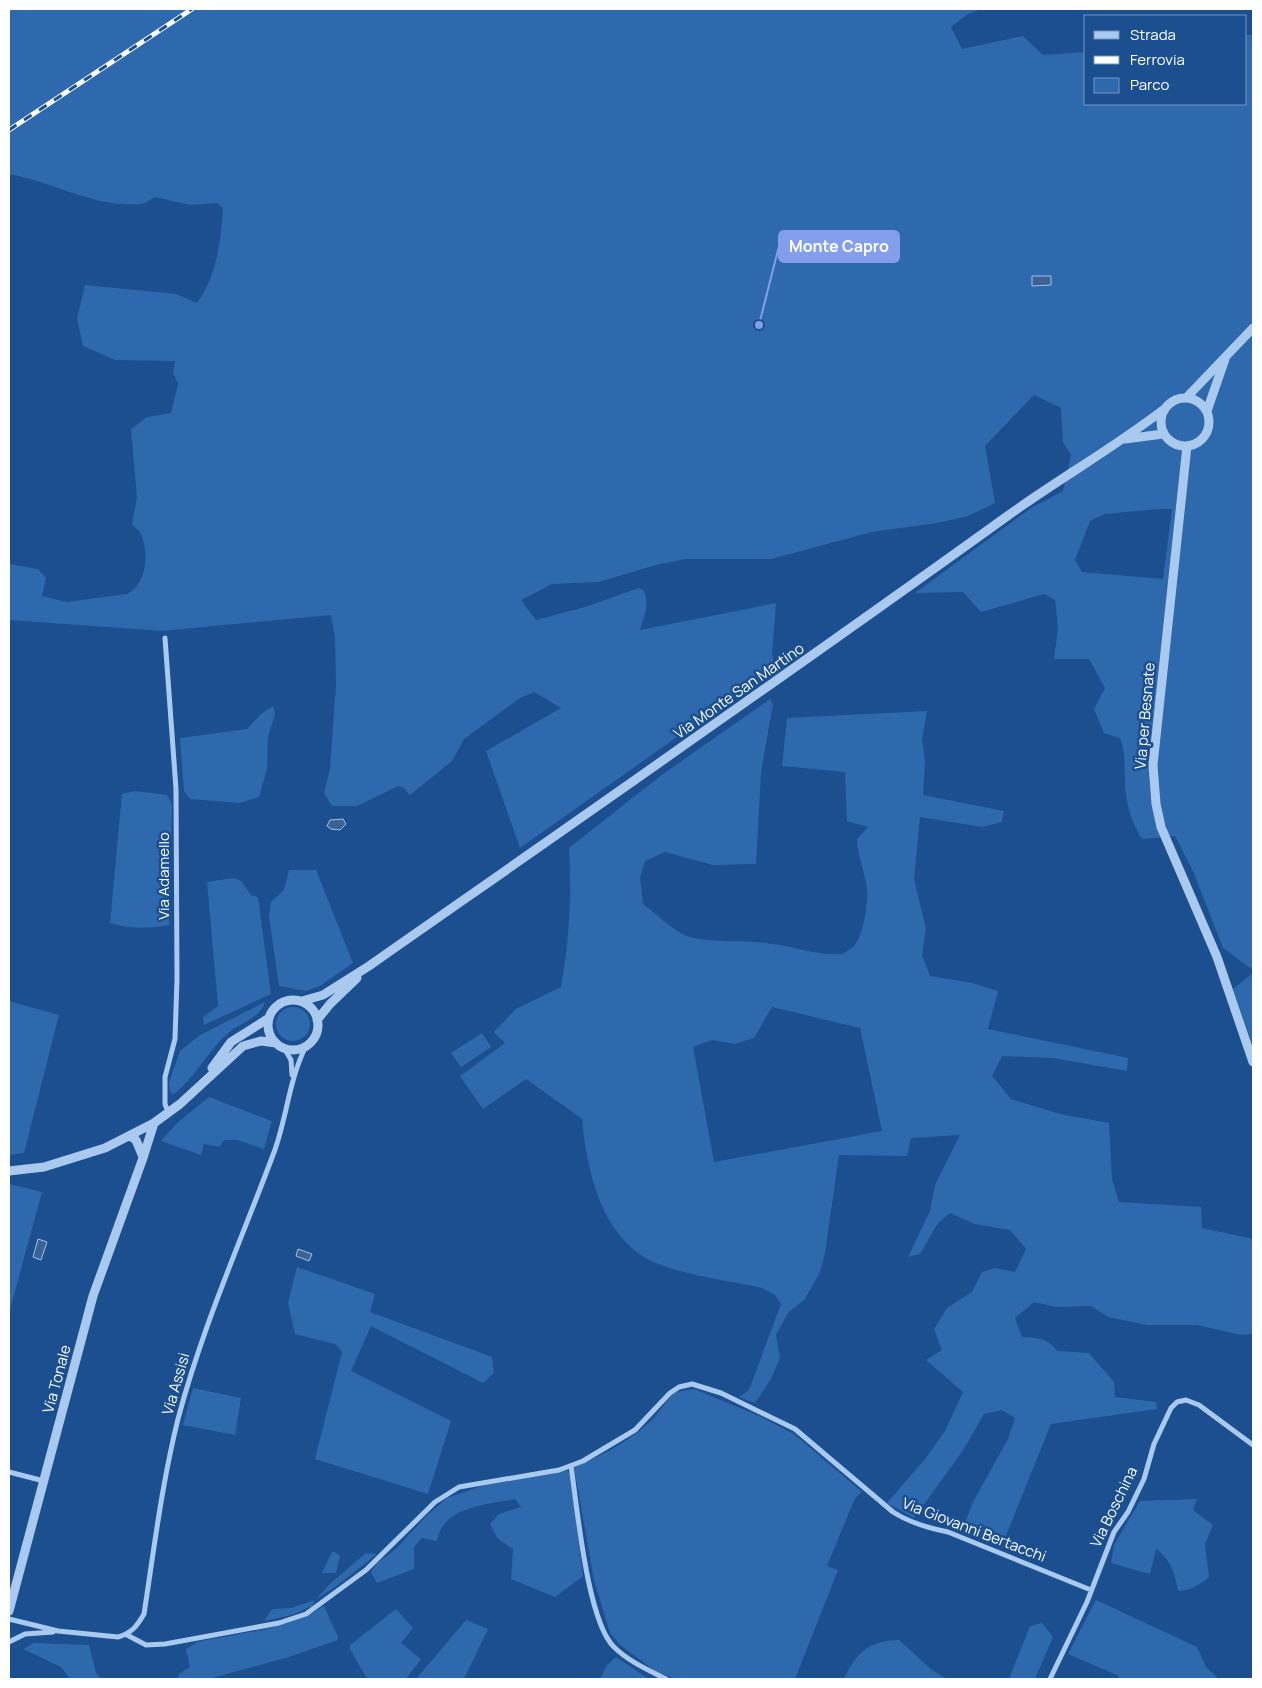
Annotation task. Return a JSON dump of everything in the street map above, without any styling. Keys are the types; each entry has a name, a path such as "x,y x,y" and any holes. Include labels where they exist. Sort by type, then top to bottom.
{"street":[{"name":"Via Monte San Martino","path":"200,1084 231,1042 269,1018 275,1007 281,1002 288,1000 302,1001 322,995 369,966 784,677 1027,502 1124,440 1163,410 1169,403 1177,398 1187,397 1253,328"},
{"name":"Via Monte San Martino","path":"1187,446 1201,440 1206,434 1209,426 1207,411 1226,358"},
{"path":"1187,397 1199,401 1207,411"},
{"path":"1163,410 1160,418 1163,434 1178,445 1187,446"},
{"name":"Via Monte San Martino","path":"1124,440 1163,434"},
{"name":"Via per Besnate","path":"1187,446 1152,765 1156,804 1172,853 1217,957 1253,1062"},
{"name":"Via Adamello","path":"165,638 176,789 177,979 175,1039 165,1077 165,1104 168,1112"},
{"name":"Via Monte San Martino","path":"9,1171 64,1162 105,1148 130,1136 154,1123 168,1112 243,1046 261,1041 296,1050 306,1046 315,1036 317,1020 330,1004 369,966"},
{"path":"302,1001 312,1009 317,1020"},
{"path":"269,1018 269,1032 280,1046"},
{"name":"Via Assisi","path":"280,1046 291,1060 292,1078"},
{"name":"Via Assisi","path":"127,1635 136,1627 144,1614 159,1522 184,1402 228,1266 274,1152 292,1078 306,1046"},
{"name":"Via Tonale","path":"9,1611 93,1296 154,1123"},
{"path":"130,1136 136,1140 143,1158"},
{"name":"Via Giovanni Bertacchi","path":"127,1635 146,1645 165,1644 279,1623 306,1614 366,1570 435,1502 459,1487 559,1470 571,1466 635,1430 670,1393 680,1387 692,1384 707,1387 795,1429 892,1512 904,1519 926,1528 948,1532 1091,1590"},
{"name":"Via Boschina","path":"1050,1679 1091,1590 1114,1532 1128,1512 1144,1479 1154,1444 1171,1408 1178,1402 1186,1400 1198,1405 1253,1445"},
{"path":"571,1466 588,1576 600,1623 613,1646 645,1669 666,1679"},
{"path":"9,1472 44,1481"},
{"path":"9,1619 58,1631 108,1637 127,1635"},
{"path":"9,1642 24,1634 58,1631"}],"green space":[{"path":"9,9 981,9 968,14 951,27 962,49 1023,36 1043,55 1084,52 1084,105 1247,105 1247,35 1253,35 1253,970 1223,948 1193,871 1175,836 1142,839 1138,832 1127,803 1124,754 1120,738 1104,733 1094,709 1105,688 1089,659 1054,659 1058,628 1055,600 1044,594 981,612 963,592 915,593 1031,508 1063,491 1071,455 1063,442 1061,408 1034,395 985,446 995,503 968,516 937,523 872,532 771,559 686,559 656,565 599,582 552,584 521,600 536,620 585,607 639,588 644,591 646,596 646,610 640,630 776,603 772,654 776,667 520,848 486,751 561,708 534,692 520,698 464,739 452,761 410,795 403,787 398,786 357,806 332,806 324,793 330,769 336,684 335,637 331,615 162,631 9,620 9,564 38,569 46,578 42,596 66,602 127,594 133,590 142,577 145,561 144,544 141,535 132,524 137,498 131,429 147,417 171,413 178,384 173,372 175,361 115,360 83,346 77,319 85,285 176,294 197,303 209,281 217,257 223,208 217,203 190,205 155,197 141,204 108,202 91,199 9,174","holes":["1172,509 1163,579 1082,572 1075,560 1090,521 1105,514"]},
{"path":"770,699 773,704 761,772 756,864 713,865 665,852 645,861 640,878 643,904 672,927 690,937 782,945 815,953 841,954 854,946 860,935 865,918 867,888 857,839 868,827 847,821 845,772 782,766 787,718 927,711 922,739 925,761 923,795 1004,811 1002,822 982,827 920,817 914,879 926,929 922,955 930,976 972,983 998,991 988,1029 1128,1058 1127,1071 1053,1058 1002,1056 992,1076 1011,1099 1060,1114 1109,1123 1112,1179 1119,1202 1201,1207 1202,1228 1253,1239 1253,1334 1241,1335 1197,1325 1147,1325 1108,1317 1091,1306 1056,1307 1034,1302 1015,1318 1022,1337 1038,1338 1046,1341 1057,1351 1089,1353 1114,1382 1115,1397 1156,1402 1157,1409 1051,1424 1001,1548 962,1531 973,1502 1008,1439 1015,1418 1002,1410 984,1414 962,1452 914,1518 887,1503 925,1459 945,1431 963,1392 926,1360 942,1350 934,1329 947,1308 972,1292 982,1272 995,1268 1015,1272 1026,1249 1010,1230 975,1224 950,1213 938,1223 920,1254 908,1257 930,1211 935,1185 960,1135 911,1138 907,1156 839,1155 825,1253 820,1272 805,1299 788,1313 776,1335 780,1358 771,1379 755,1403 739,1397 749,1390 781,1304 775,1295 762,1288 673,1269 641,1255 625,1241 612,1224 602,1205 588,1162 582,1119 526,1079 483,1109 460,1076 505,1043 494,1032 516,1009 561,987 569,918 569,848 663,774","holes":["772,1007 860,1028 882,1131 714,1162 693,1047 712,1040 735,1044 754,1038"]},
{"path":"273,706 275,714 268,737 267,769 259,797 240,803 190,799 184,791 180,738 247,729 261,714"},
{"path":"135,791 167,795 172,804 169,925 139,928 110,923 122,794"},
{"path":"289,870 316,870 353,963 320,986 306,991 279,986 269,917 271,902 284,890"},
{"path":"234,878 241,881 251,895 258,897 271,994 204,1025 203,1017 218,1006 207,882"},
{"path":"1253,973 1253,1046 1233,989"},
{"path":"9,1001 59,1015 24,1153 9,1155"},
{"path":"265,1002 259,1013 232,1030 220,1041 188,1081 173,1095 170,1091 169,1082 180,1051 200,1035"},
{"path":"293,1007 305,1012 310,1024 305,1036 293,1041 281,1036 276,1024 281,1012"},
{"path":"482,1033 491,1047 461,1067 451,1053"},
{"path":"209,1097 272,1121 264,1149 238,1140 224,1140 219,1147 204,1144 201,1155 161,1141 177,1123"},
{"path":"9,1184 42,1192 9,1313"},
{"path":"297,1267 375,1294 370,1312 492,1357 494,1373 483,1383 371,1326 351,1371 451,1421 428,1494 315,1459 342,1352 335,1344 295,1334 288,1303"},
{"path":"193,1388 241,1398 235,1435 183,1425"},
{"path":"694,1389 757,1415 794,1434 862,1492 855,1498 827,1566 838,1570 795,1679 676,1679 655,1671 619,1644 610,1633 594,1580 574,1467 604,1453 633,1436 650,1422 675,1392"},
{"path":"567,1470 570,1474 583,1576 555,1597 511,1579 513,1549 498,1539 490,1524 499,1514 521,1507 515,1499 467,1509 457,1514 441,1529 437,1541 422,1538 414,1547 414,1569 377,1583 371,1572 377,1563 396,1549 426,1516 447,1498 482,1486"},
{"path":"1197,1499 1193,1510 1213,1525 1205,1544 1209,1577 1202,1583 1191,1589 1178,1591 1172,1567 1156,1549 1150,1574 1111,1563 1114,1545 1140,1501"},
{"path":"332,1552 340,1556 336,1573 322,1573"},
{"path":"366,1553 377,1554 338,1585 315,1600 332,1582"},
{"path":"315,1600 312,1606 292,1615 264,1621 272,1609 291,1608"},
{"path":"1096,1600 1197,1647 1206,1667 1219,1679 1118,1679 1119,1676 1068,1654"},
{"path":"324,1606 338,1640 286,1658 208,1679 178,1679 179,1674 190,1667 186,1649 197,1642 279,1626 310,1614"},
{"path":"396,1609 413,1628 401,1643 421,1659 406,1679 367,1679 350,1649 350,1645"},
{"path":"466,1620 488,1629 464,1679 416,1679"},
{"path":"1042,1623 1053,1637 1035,1679 1009,1679 1030,1626"},
{"path":"899,1640 932,1670 947,1679 844,1679 853,1662 865,1650 879,1643"},
{"path":"34,1643 89,1645 96,1673 101,1679 70,1679 61,1667 23,1649"},
{"path":"616,1657 649,1679 600,1679 607,1665"}],"shaded area":[{"path":"1032,276 1051,276 1051,285 1032,286"},
{"path":"343,819 346,824 340,830 331,829 327,826 330,820"},
{"path":"38,1239 47,1242 41,1260 33,1257"},
{"path":"298,1249 312,1254 309,1261 296,1256"}],"railway":[{"path":"9,130 192,9"}],"place":[{"name":"Monte Capro","path":"759,325"}]}
